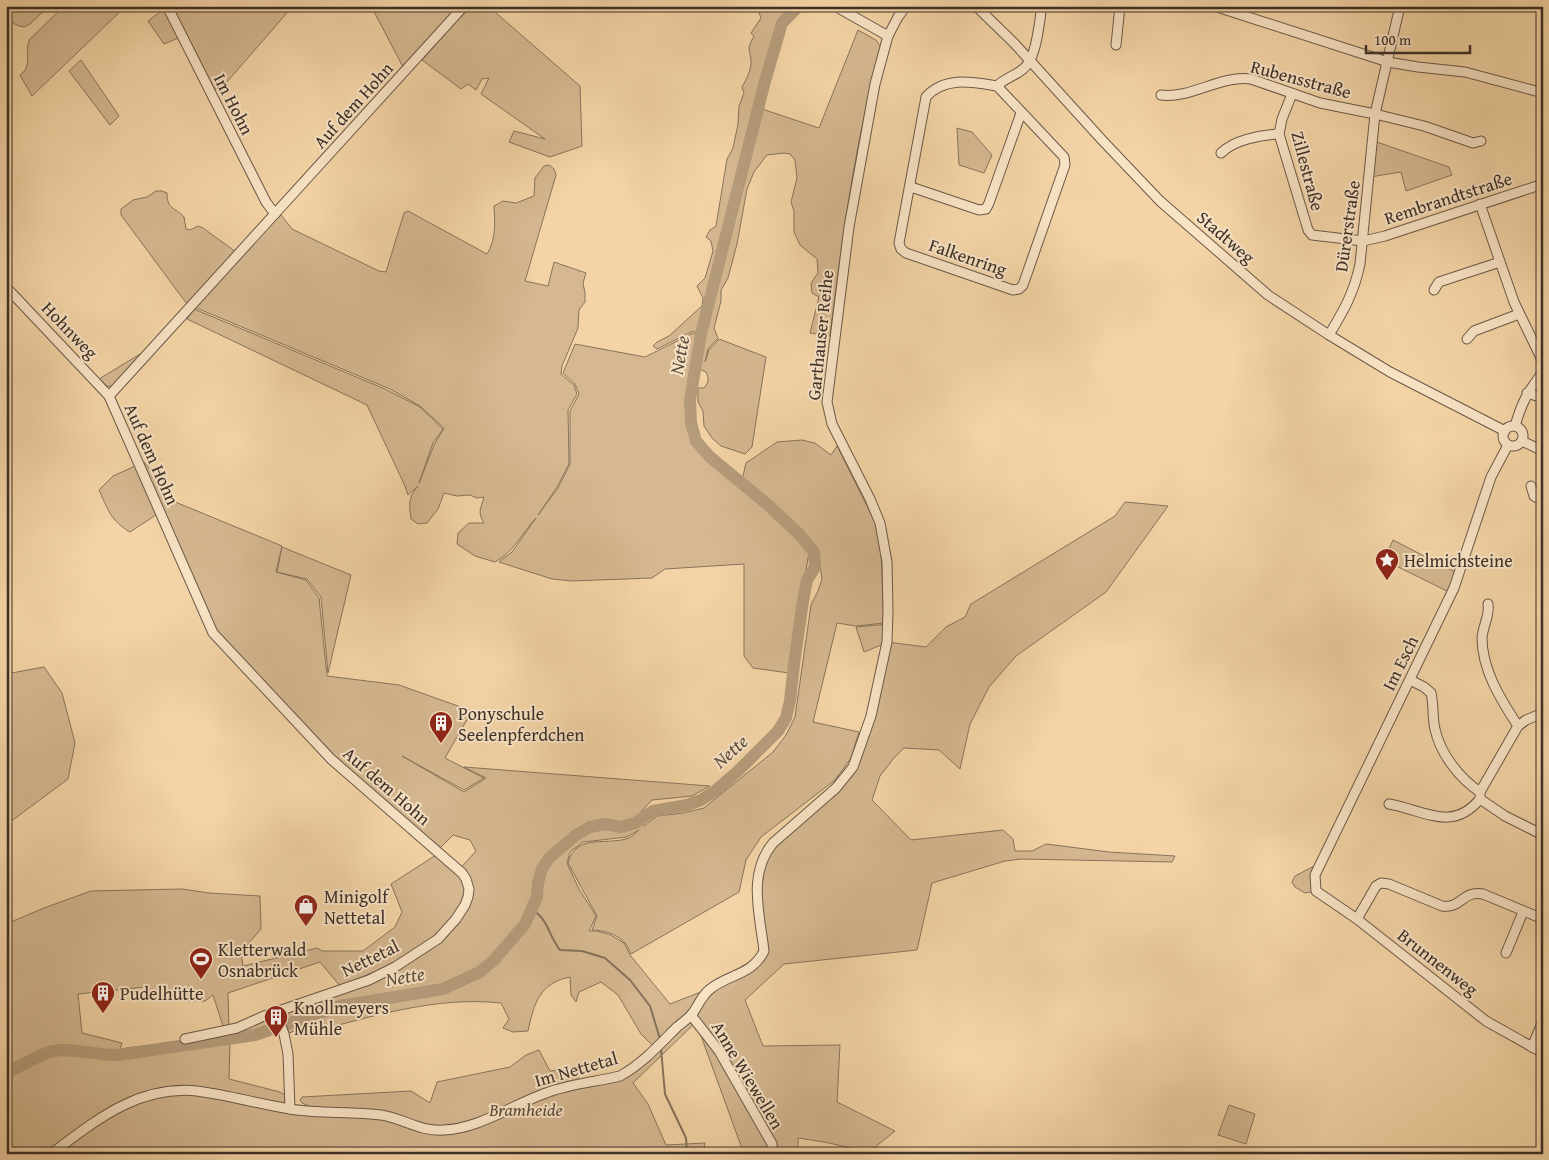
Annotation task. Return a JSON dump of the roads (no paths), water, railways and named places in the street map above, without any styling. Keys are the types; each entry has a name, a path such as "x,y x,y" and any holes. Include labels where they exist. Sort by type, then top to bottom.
{"street":[{"name":"Im Hohn","path":"167,6 266,202 275,214"},
{"name":"Auf dem Hohn","path":"464,6 109,396 213,633 331,759 462,873 469,889 465,905"},
{"path":"835,6 888,36"},
{"name":"Garthauser Reihe","path":"680,1024 691,1015 699,1000 711,988 747,970 760,959 764,951 757,893 758,873 765,852 836,788 853,767 871,716 888,632 887,562 880,523 832,424 826,402 849,227 875,84 888,36 906,6"},
{"name":"Stadtweg","path":"974,6 1030,60 1121,160 1188,226 1268,295 1390,372 1505,431"},
{"path":"997,86 1005,79 1023,70 1030,60 1042,6"},
{"path":"1116,46 1120,6"},
{"path":"1214,6 1388,62 1465,72 1543,93"},
{"name":"Dürerstraße","path":"1329,335 1347,305 1355,285 1363,241 1375,114 1388,62 1398,7"},
{"name":"Rubensstraße","path":"1161,95 1172,96 1241,78 1251,79 1329,105 1424,126 1473,143 1481,141"},
{"name":"Falkenring","path":"948,82 997,86 1064,157 1065,164 1023,285 1019,289 1013,290 906,253 900,249 899,243 926,98 931,92 948,82"},
{"name":"Zillestraße","path":"1292,94 1278,134 1308,230 1312,235 1318,237 1363,241"},
{"path":"910,187 979,210 986,209 990,203 1021,113"},
{"path":"1222,153 1228,146 1267,134 1278,134"},
{"name":"Rembrandtstraße","path":"1363,241 1385,236 1543,184"},
{"path":"1480,204 1519,314 1543,362"},
{"path":"1434,290 1439,282 1500,262"},
{"name":"Hohnweg","path":"6,287 109,396"},
{"path":"1466,339 1474,331 1519,314"},
{"path":"1516,426 1527,392 1543,372"},
{"path":"1527,392 1543,398"},
{"path":"1516,426 1510,427 1505,431 1504,440 1508,445 1514,446 1522,441"},
{"path":"1516,426 1522,432 1522,441"},
{"path":"1522,441 1543,451"},
{"name":"Im Esch","path":"1316,891 1315,875 1460,574 1491,478 1508,445"},
{"path":"1531,486 1534,496 1543,500"},
{"path":"1488,604 1490,613 1482,630 1482,648 1486,664 1497,690 1518,726"},
{"path":"1410,680 1431,693 1434,727 1440,744 1455,768 1480,796 1511,820 1543,835"},
{"path":"1389,804 1439,817 1450,818 1468,812 1480,796 1518,726 1543,712"},
{"path":"1357,919 1376,886 1381,883 1389,884 1442,906 1454,906 1469,894 1476,892 1543,919"},
{"name":"Brunnenweg","path":"1316,891 1357,919 1486,1022 1543,1053"},
{"name":"Nettetal","path":"185,1039 236,1028 369,980 395,967 438,939 456,919 465,905"},
{"path":"1506,953 1523,912"},
{"path":"276,1012 283,1031 288,1054 290,1109"},
{"name":"Anne Wiewellen","path":"691,1015 719,1051 772,1144 773,1154"},
{"path":"1532,1047 1543,1021"},
{"name":"Im Nettetal","path":"51,1154 83,1130 124,1104 160,1093 194,1091 290,1109 381,1115 426,1129 441,1131 455,1129 489,1118 555,1090 620,1076 639,1064 680,1024"}],"waterway":[{"name":"Nette","path":"6,1073 52,1051 68,1050 118,1055 255,1035 340,1006 443,989 480,972 494,960 525,924 537,897 542,869 549,858 576,835 590,827 605,824 621,827 635,823 653,811 687,805 701,800 715,791 738,771 778,731 786,718 790,701 803,601 807,580 815,567 814,552 799,534 767,504 710,457 696,441 691,423 690,400 701,334 765,81 782,23 799,6"},
{"path":"532,910 542,918 560,950 582,951 605,958 630,980 650,1006 660,1039"},
{"path":"661,1049 665,1094 686,1138 687,1154"}],"place":[{"name":"Helmichsteine","path":"1387,581"},
{"name":"Ponyschule Seelenpferdchen","path":"441,744"},
{"name":"Minigolf Nettetal","path":"306,927"},
{"name":"Kletterwald Osnabrück","path":"201,980"},
{"name":"Pudelhütte","path":"103,1014"},
{"name":"Knollmeyers Mühle","path":"276,1038"}],"park label":[{"name":"Bramheide","path":"526,1109"}]}
